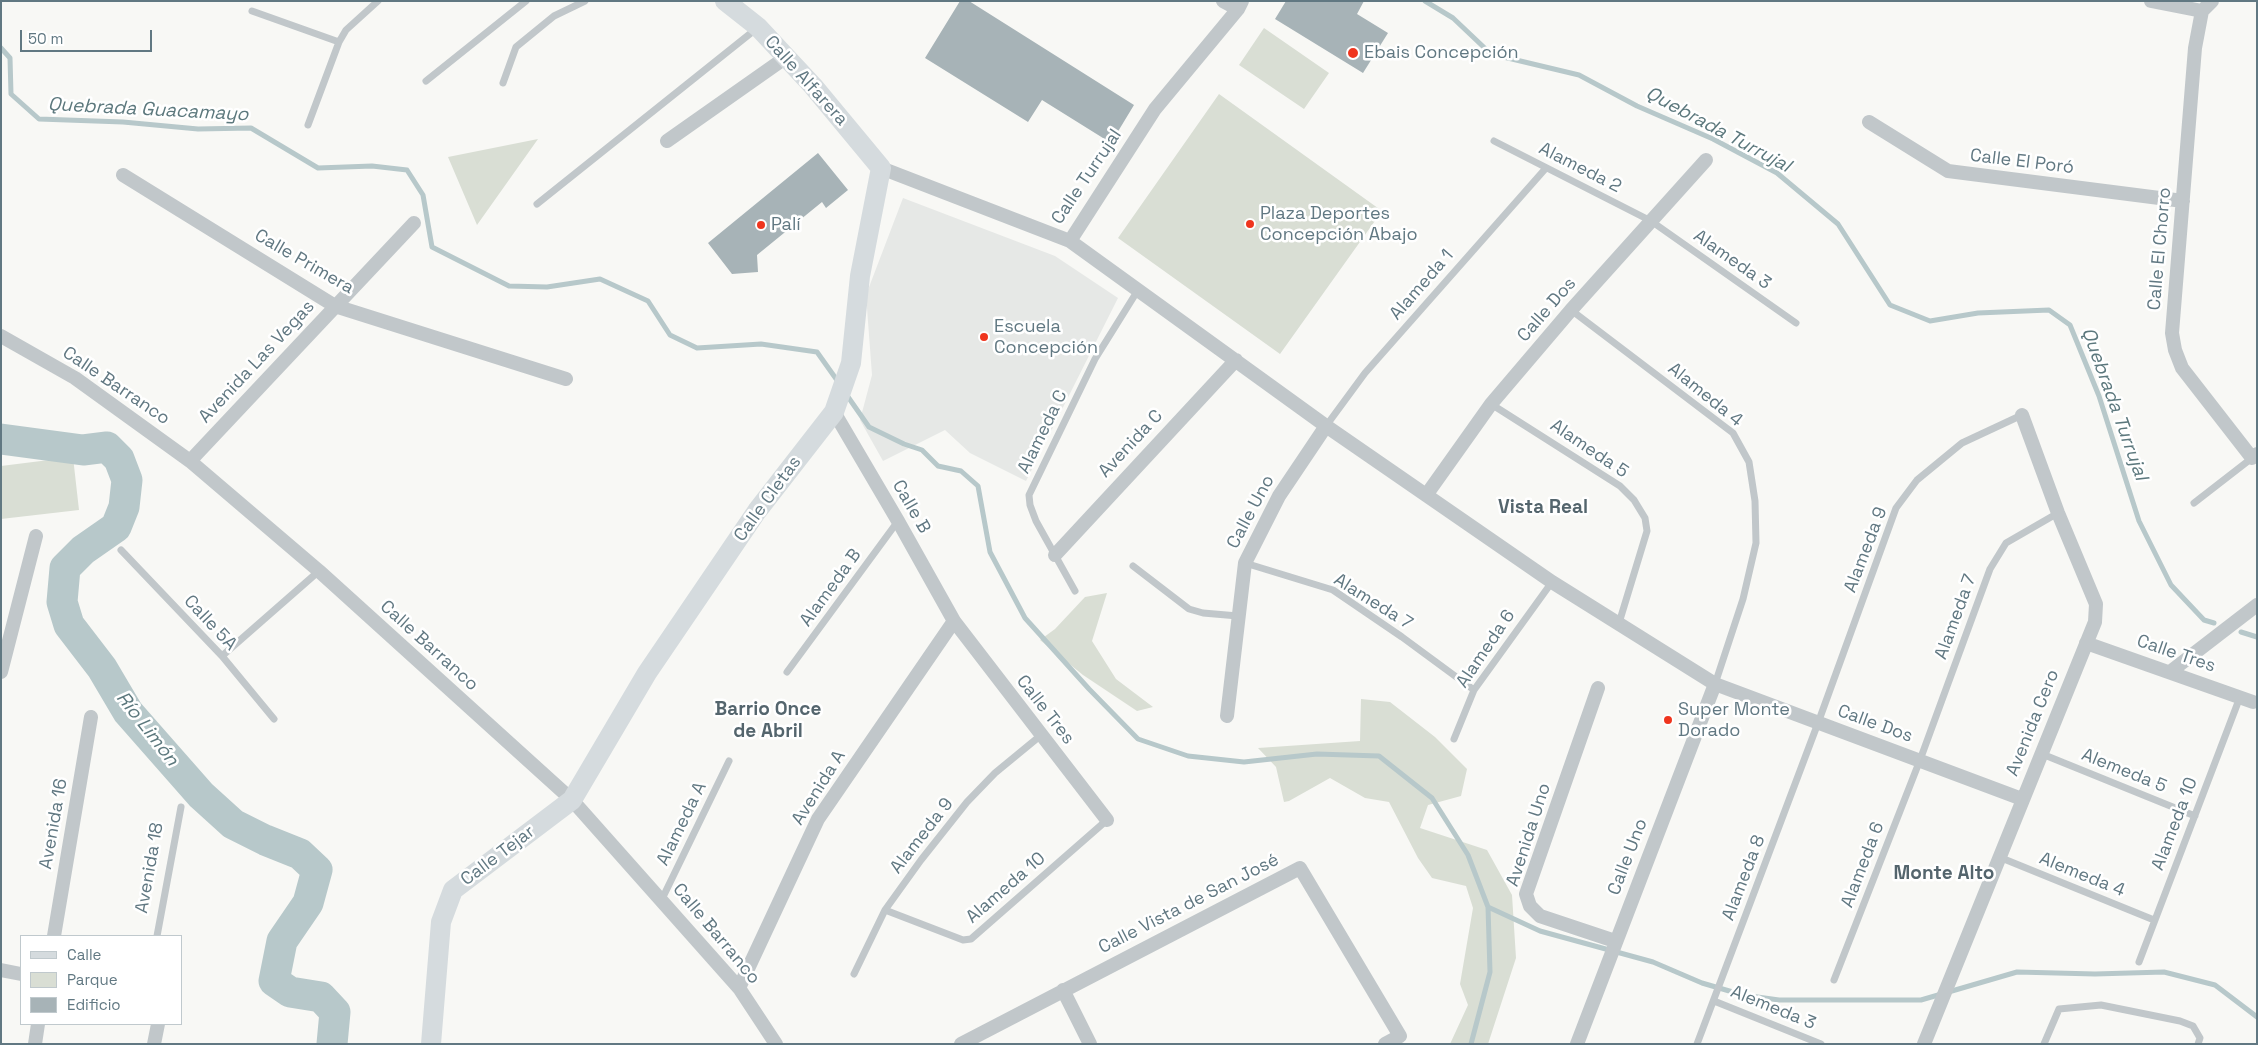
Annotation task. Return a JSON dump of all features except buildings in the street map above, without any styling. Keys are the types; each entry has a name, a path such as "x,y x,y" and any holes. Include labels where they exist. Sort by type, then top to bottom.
{"street":[{"name":"Calle Alfarera","path":"725,1 758,27 813,86 881,168"},
{"path":"1223,1 1240,5"},
{"path":"2151,1 2207,6"},
{"name":"Calle Turrujal","path":"881,168 1070,241 1155,110 1240,5"},
{"name":"Calle El Chorro","path":"2207,6 2195,48 2172,333 2174,350 2182,368 2254,456"},
{"path":"667,141 785,58"},
{"name":"Calle El Poró","path":"1869,122 1948,171 2183,201"},
{"name":"Calle Dos","path":"1428,494 1491,404 1571,310 1706,160"},
{"name":"Calle Cletas","path":"572,800 647,673 757,511 834,412 851,363 860,276 881,168"},
{"name":"Calle Primera","path":"123,175 335,306 566,379"},
{"name":"Avenida Las Vegas","path":"190,461 414,223"},
{"name":"Calle Dos","path":"1070,241 1326,426 1428,494 1552,582 1715,684 2022,799"},
{"name":"Calle Barranco","path":"1,336 75,378 190,461 319,571 572,800 662,899 739,988 776,1044"},
{"name":"Avenida C","path":"1055,555 1236,360"},
{"name":"Calle B","path":"834,412 954,621"},
{"name":"Avenida Cero","path":"1927,1043 2022,799 2095,622 2096,604 2058,513 2022,416"},
{"name":"Calle Uno","path":"1227,716 1245,563 1278,496 1326,426"},
{"path":"1,672 36,536"},
{"path":"2170,672 2257,605"},
{"name":"Calle Tres","path":"954,621 1040,736 1108,820"},
{"name":"Avenida A","path":"739,988 818,819 954,621"},
{"name":"Calle Tres","path":"2086,643 2247,699"},
{"name":"Calle Uno","path":"1577,1044 1715,684"},
{"name":"Avenida Uno","path":"1598,688 1526,894 1530,906 1540,916 1615,941"},
{"name":"Avenida 16","path":"54,935 92,717"},
{"name":"Calle Tejar","path":"431,1044 441,922 453,890 572,800"},
{"name":"Calle Vista de San José","path":"961,1044 1300,868 1400,1036 1385,1044"},
{"path":"1,970 20,974"},
{"path":"1063,990 1090,1044"},
{"path":"35,1044 38,1025"},
{"path":"154,1044 158,1025"}],"lane":[{"path":"308,125 339,42 346,30 378,1"},
{"path":"426,81 526,1"},
{"path":"503,83 516,47 554,16 585,1"},
{"path":"252,11 339,42"},
{"path":"537,204 758,27"},
{"name":"Alameda 2","path":"1494,141 1651,221"},
{"name":"Alameda 1","path":"1326,426 1364,373 1546,168"},
{"name":"Alameda 3","path":"1651,221 1796,323"},
{"name":"Alameda C","path":"1074,591 1036,521 1030,505 1029,495 1095,359 1138,290"},
{"name":"Alameda 4","path":"1571,310 1733,433 1749,462 1755,501 1756,543 1743,600 1715,684"},
{"name":"Alameda 5","path":"1491,404 1620,486 1634,500 1644,518 1647,531 1619,623"},
{"name":"Alameda 9","path":"1818,723 1896,508 1917,480 1962,442 2022,416"},
{"path":"2194,503 2254,456"},
{"name":"Alameda 7","path":"1920,760 1990,569 2006,543 2058,513"},
{"name":"Alameda B","path":"787,672 898,521"},
{"name":"Calle 5A","path":"121,550 222,656 274,718"},
{"name":"Alameda 7","path":"1245,563 1333,590 1402,636 1474,690"},
{"path":"1133,566 1189,609 1203,613 1238,616"},
{"path":"222,656 319,571"},
{"name":"Alameda 6","path":"1454,739 1474,690 1552,582"},
{"name":"Alameda 10","path":"2139,962 2194,816 2247,699"},
{"name":"Alameda 8","path":"1697,1044 1818,723"},
{"name":"Alameda 9","path":"854,974 885,910 920,860 967,802 995,773 1040,736"},
{"name":"Alemeda 5","path":"2042,754 2194,816"},
{"name":"Alameda 6","path":"1834,980 1920,760"},
{"name":"Alameda A","path":"662,899 729,761"},
{"name":"Avenida 18","path":"157,935 181,806"},
{"name":"Alameda 10","path":"885,910 963,940 971,939 1108,820"},
{"name":"Alemeda 4","path":"1999,857 2154,920"},
{"name":"Alemeda 3","path":"1714,1001 1821,1044"},
{"path":"2044,1044 2059,1009 2101,1005 2180,1021 2193,1026 2200,1038 2198,1044"}],"shaded area":[{"name":"Escuela Concepción","path":"903,198 1055,256 1118,298 1026,481 970,453 945,430 883,461 860,420 872,375 866,295"}],"green space":[{"path":"1264,28 1329,73 1304,109 1239,65"},
{"name":"Plaza Deportes Concepción Abajo","path":"1219,94 1382,211 1280,354 1118,238"},
{"path":"538,139 477,225 448,157"},
{"path":"73,457 79,510 1,519 1,466"},
{"path":"1107,593 1092,641 1116,679 1153,707 1137,711 1083,675 1040,640 1055,629 1085,597"},
{"path":"1361,699 1390,702 1435,737 1467,769 1461,796 1428,805 1420,828 1487,850 1512,895 1516,958 1488,1044 1450,1044 1468,1005 1460,984 1473,908 1466,886 1432,878 1418,858 1389,802 1365,798 1330,778 1284,802 1276,767 1258,748 1360,741"}],"waterway":[{"name":"Quebrada Turrujal","path":"1425,1 1453,18 1491,54 1579,75 1637,106 1713,139 1777,173 1838,224 1890,305 1930,321 1978,313 2049,310 2070,325 2099,396 2139,521 2171,585 2204,620 2214,623"},
{"name":"Quebrada Guacamayo","path":"1,48 10,58 11,94 39,119 123,122 198,129 251,128 318,168 372,166 407,170 423,195 432,247 509,286 547,287 600,279 648,301 670,335 697,348 761,344 817,352 839,383"},
{"name":"Quebrada Guacamayo","path":"846,394 869,427 904,444 922,450 938,466 961,471 978,486 990,552 1025,618 1089,689 1138,739 1188,756 1244,762 1317,754 1379,756 1432,798 1468,855 1488,907 1490,972 1471,1044"},
{"name":"Río Limón","path":"1,439 83,450 107,447 119,459 127,480 124,507 116,527 83,550 65,568 62,602 69,625 102,668 128,712 201,795 233,824 265,840 300,854 317,870 308,903 282,941 274,981 290,992 321,997 335,1012 332,1044"},
{"name":"Quebrada Turrujal","path":"2241,632 2257,637"},
{"path":"1488,907 1540,931 1653,962 1702,983 1743,995 1779,1000 1921,1000 2017,972 2095,974 2164,972 2215,985 2257,1017"}],"place":[{"name":"Ebais Concepción","path":"1353,53"},
{"name":"Plaza Deportes Concepción Abajo","path":"1250,224"},
{"name":"Palí","path":"761,225"},
{"name":"Escuela Concepción","path":"984,337"},
{"name":"Super Monte Dorado","path":"1668,720"}],"district":[{"name":"Vista Real","path":"1543,508"},
{"name":"Barrio Once de Abril","path":"768,721"},
{"name":"Monte Alto","path":"1944,874"}]}
